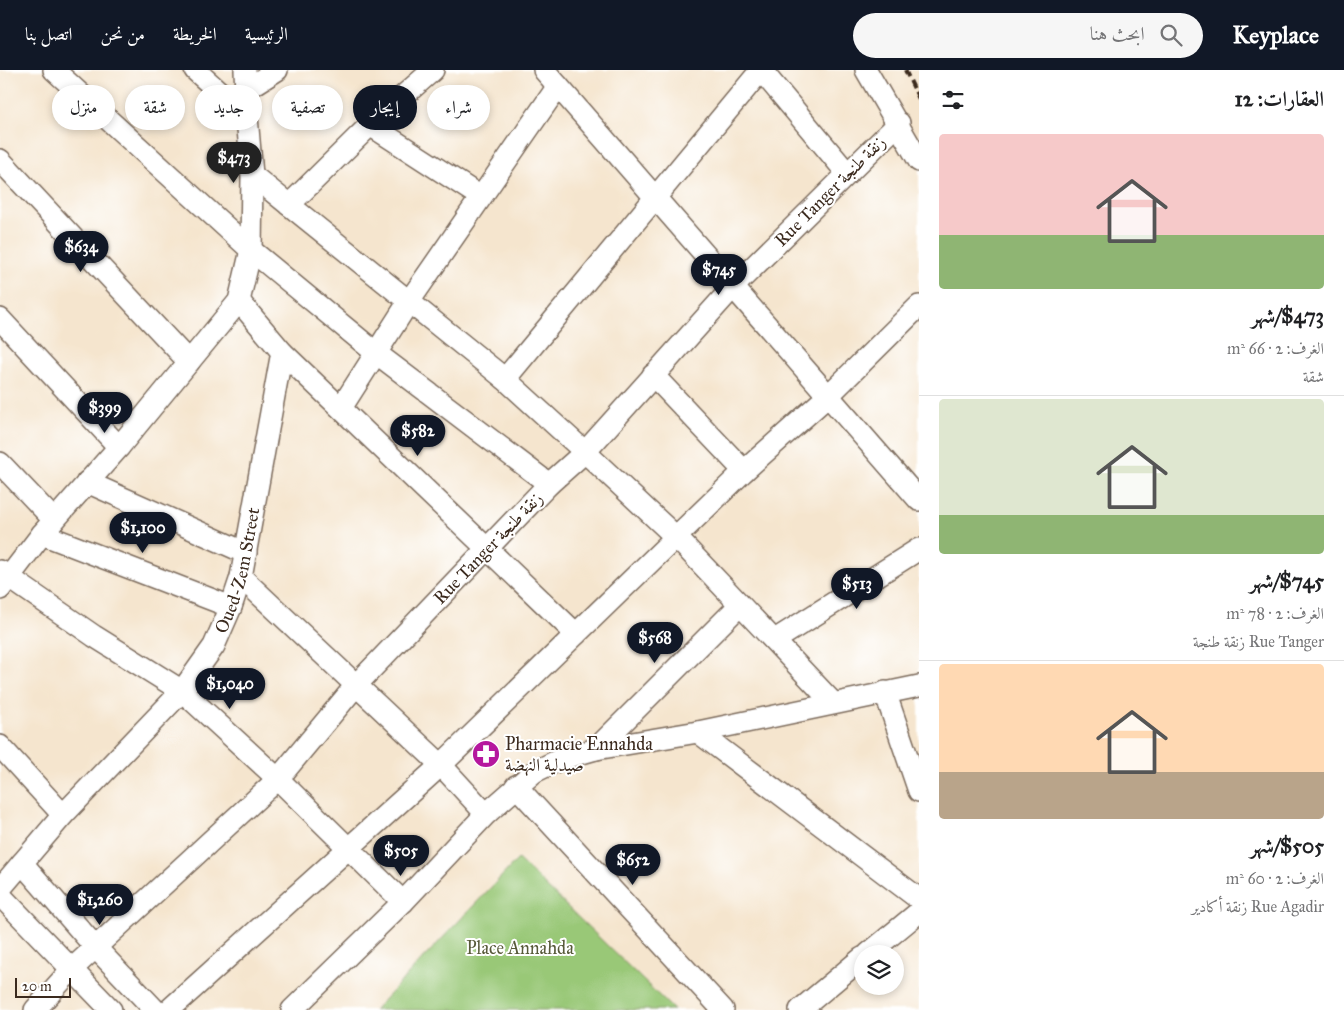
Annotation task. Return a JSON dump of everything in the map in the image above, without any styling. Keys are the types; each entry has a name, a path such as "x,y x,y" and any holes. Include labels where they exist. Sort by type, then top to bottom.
{"street":[{"path":"54,70 251,250 376,353 550,484"},
{"path":"195,70 212,85"},
{"path":"246,79 277,70"},
{"path":"416,85 433,70"},
{"path":"544,70 657,197 919,500"},
{"path":"505,379 761,70 847,173"},
{"path":"866,70 899,123 919,160"},
{"path":"341,408 408,303 558,86"},
{"name":"Rue Tanger زنقة طنجة","path":"35,1010 72,969 278,779 356,684 550,484 585,452 734,286 899,123"},
{"path":"248,130 252,174 251,250 238,301 119,446 3,579 182,691 278,779 402,902"},
{"path":"289,205 365,130"},
{"path":"378,130 481,197"},
{"path":"0,160 189,362"},
{"path":"252,174 408,303 505,379 678,538 833,703"},
{"path":"238,301 282,352 576,634"},
{"path":"169,1010 347,847 440,765 678,538 744,471 829,395 919,306"},
{"path":"0,320 119,446"},
{"name":"Oued-Zem Street","path":"0,889 63,815 182,691 214,646 232,607 241,577 260,463 282,352"},
{"path":"654,375 744,471"},
{"path":"0,464 48,527 232,607"},
{"path":"87,482 246,553"},
{"path":"775,640 919,549"},
{"path":"241,577 440,765 486,814"},
{"path":"596,749 740,606"},
{"path":"292,1010 402,902 486,814 534,772 561,759 596,749 698,732 919,686"},
{"path":"885,692 919,791"},
{"path":"698,732 919,899"},
{"path":"0,746 63,815"},
{"path":"516,786 723,1010"},
{"path":"22,863 96,948 155,1010"},
{"path":"0,895 111,1010"},
{"path":"879,945 919,912"},
{"path":"800,1010 854,965"}],"green space":[{"name":"Place Annahda","path":"518,859 674,1010 374,1010"}],"railway":[{"path":"905,70 919,99"}],"place":[{"name":"Pharmacie Ennahda صيدلية النهضة","path":"486,754"}]}
